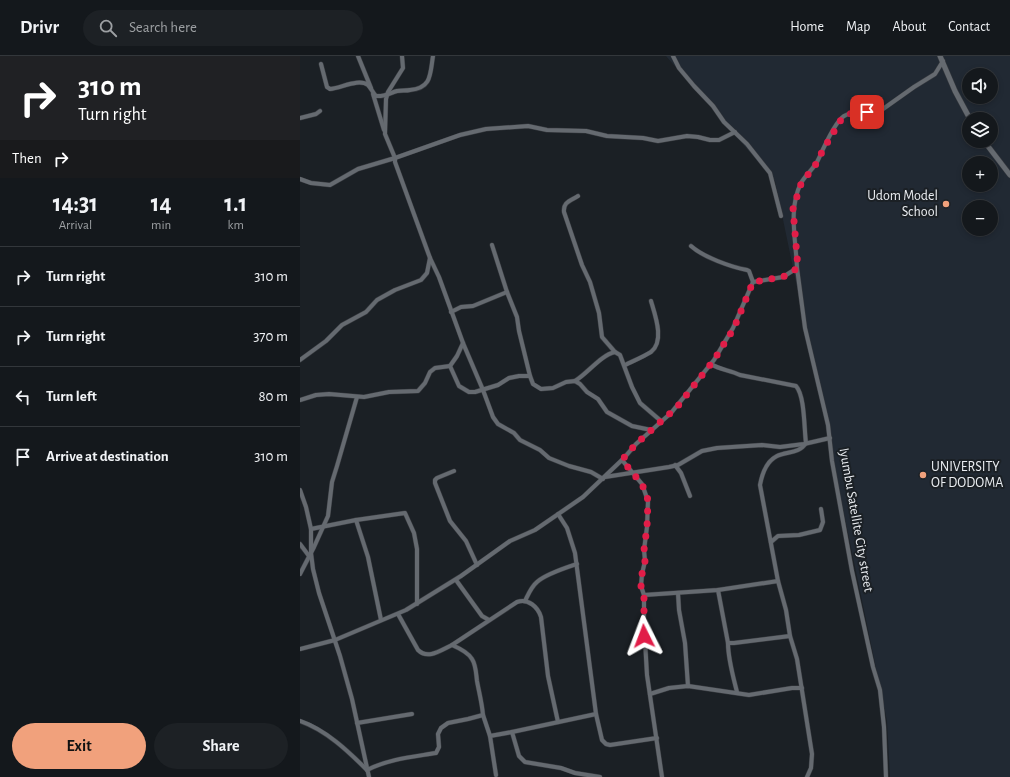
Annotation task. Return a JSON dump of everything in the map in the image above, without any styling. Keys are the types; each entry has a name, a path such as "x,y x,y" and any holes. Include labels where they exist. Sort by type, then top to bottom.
{"street":[{"path":"358,56 372,91 385,134 395,158 395,162 430,258 439,277 451,312 493,417 498,424 514,432 520,440 540,450 549,458 604,478 675,465 702,451 717,448 762,445 780,447 830,438"},
{"path":"385,134 386,99 403,68 402,56"},
{"path":"321,64 327,87 330,89 362,82 368,86 376,96 420,88 425,85 430,77 433,56"},
{"path":"673,56 679,68 772,176 781,216"},
{"path":"942,58 955,91 966,112"},
{"name":"Iyumbu Satellite City street","path":"886,777 884,727 880,690 873,667 852,571 832,461 830,438 805,328 793,209 801,184 816,164 840,120 849,114 883,109 935,74 942,58"},
{"path":"300,118 316,114 320,110"},
{"path":"300,179 330,185 358,169 395,158 460,135 486,129 520,125 534,126 547,130 586,131 607,136 643,138 658,141 687,136 719,140 735,132"},
{"path":"989,148 1010,175"},
{"path":"578,196 566,203 564,212 582,265 590,282 599,312 602,337 615,352 620,355 632,387 640,403 661,421"},
{"path":"492,246 506,292 517,317 530,376 534,384 541,389 553,388 566,382 575,381 609,353 615,352"},
{"path":"300,649 335,640 398,614 456,580 510,541 535,530 583,497 622,460 636,444 677,407 711,364 734,328 753,282 748,270 735,267 715,259 697,251 691,246"},
{"path":"300,360 326,341 342,325 366,312 377,300 394,290 421,280 427,273 430,258"},
{"path":"753,282 783,277 798,268"},
{"path":"451,312 473,306 506,292"},
{"path":"625,365 651,352 658,343 658,324 650,301"},
{"path":"300,400 316,395 329,394 357,397 389,392 418,391 425,383 430,372 435,368 450,366 463,343"},
{"path":"711,364 717,368 740,375 796,386 800,393 806,443"},
{"path":"450,366 459,386 469,392 483,390 498,385 509,378 530,376"},
{"path":"575,381 587,392 598,399 606,412 633,426 651,430"},
{"path":"300,574 328,516 334,475 357,397"},
{"path":"806,443 798,450 777,456 762,473 760,485 778,580 786,610 790,636 797,659 802,688 812,754 811,768 807,777"},
{"path":"622,460 642,484 648,500 644,550 645,561 641,586 644,595 647,675 662,777"},
{"path":"675,465 681,472 690,496"},
{"path":"454,471 437,478 435,483 450,521 466,541 477,565"},
{"path":"300,490 311,529 310,555 313,569 319,593 340,656 369,777"},
{"path":"771,542 778,536 799,535 820,530 823,522 821,509"},
{"path":"311,529 356,520 405,513 414,533 417,549 417,604"},
{"path":"558,514 567,528 577,564 596,714 602,740 606,744 657,738"},
{"path":"356,520 368,557 382,620"},
{"path":"300,544 310,555"},
{"path":"525,601 537,581 577,564"},
{"path":"456,580 482,616 489,620"},
{"path":"644,595 718,590 778,580"},
{"path":"718,590 728,643 728,651 737,692"},
{"path":"678,593 679,610 685,643 688,686"},
{"path":"398,614 418,650 426,655 432,654 452,645 517,602 522,600 525,601 539,611 541,617 548,676 558,722"},
{"path":"728,643 734,644 790,636"},
{"path":"452,645 468,654 475,667 482,702 482,715 490,736 496,775"},
{"path":"650,694 669,688 688,686 737,692 749,695 802,688"},
{"path":"357,723 412,714"},
{"path":"490,736 596,714"},
{"path":"367,770 390,761 436,753 439,747 438,734 441,728 448,723 482,715"},
{"path":"300,722 311,725 325,733 367,770"},
{"path":"512,732 519,756 525,762 600,777"}],"shaded area":[{"name":"UNIVERSITY OF DODOMA","path":"666,56 1010,56 1010,777 890,777 887,721 775,181"}],"place":[{"name":"Udom Model School","path":"946,204"},
{"name":"UNIVERSITY OF DODOMA","path":"923,475"}],"route":[{"path":"644,636 644,595 641,586 645,561 644,550 648,500 642,484 622,460 642,438 677,407 714,360 734,328 753,282 783,277 798,268 793,209 801,184 816,164 840,120 849,114 867,112"}]}
